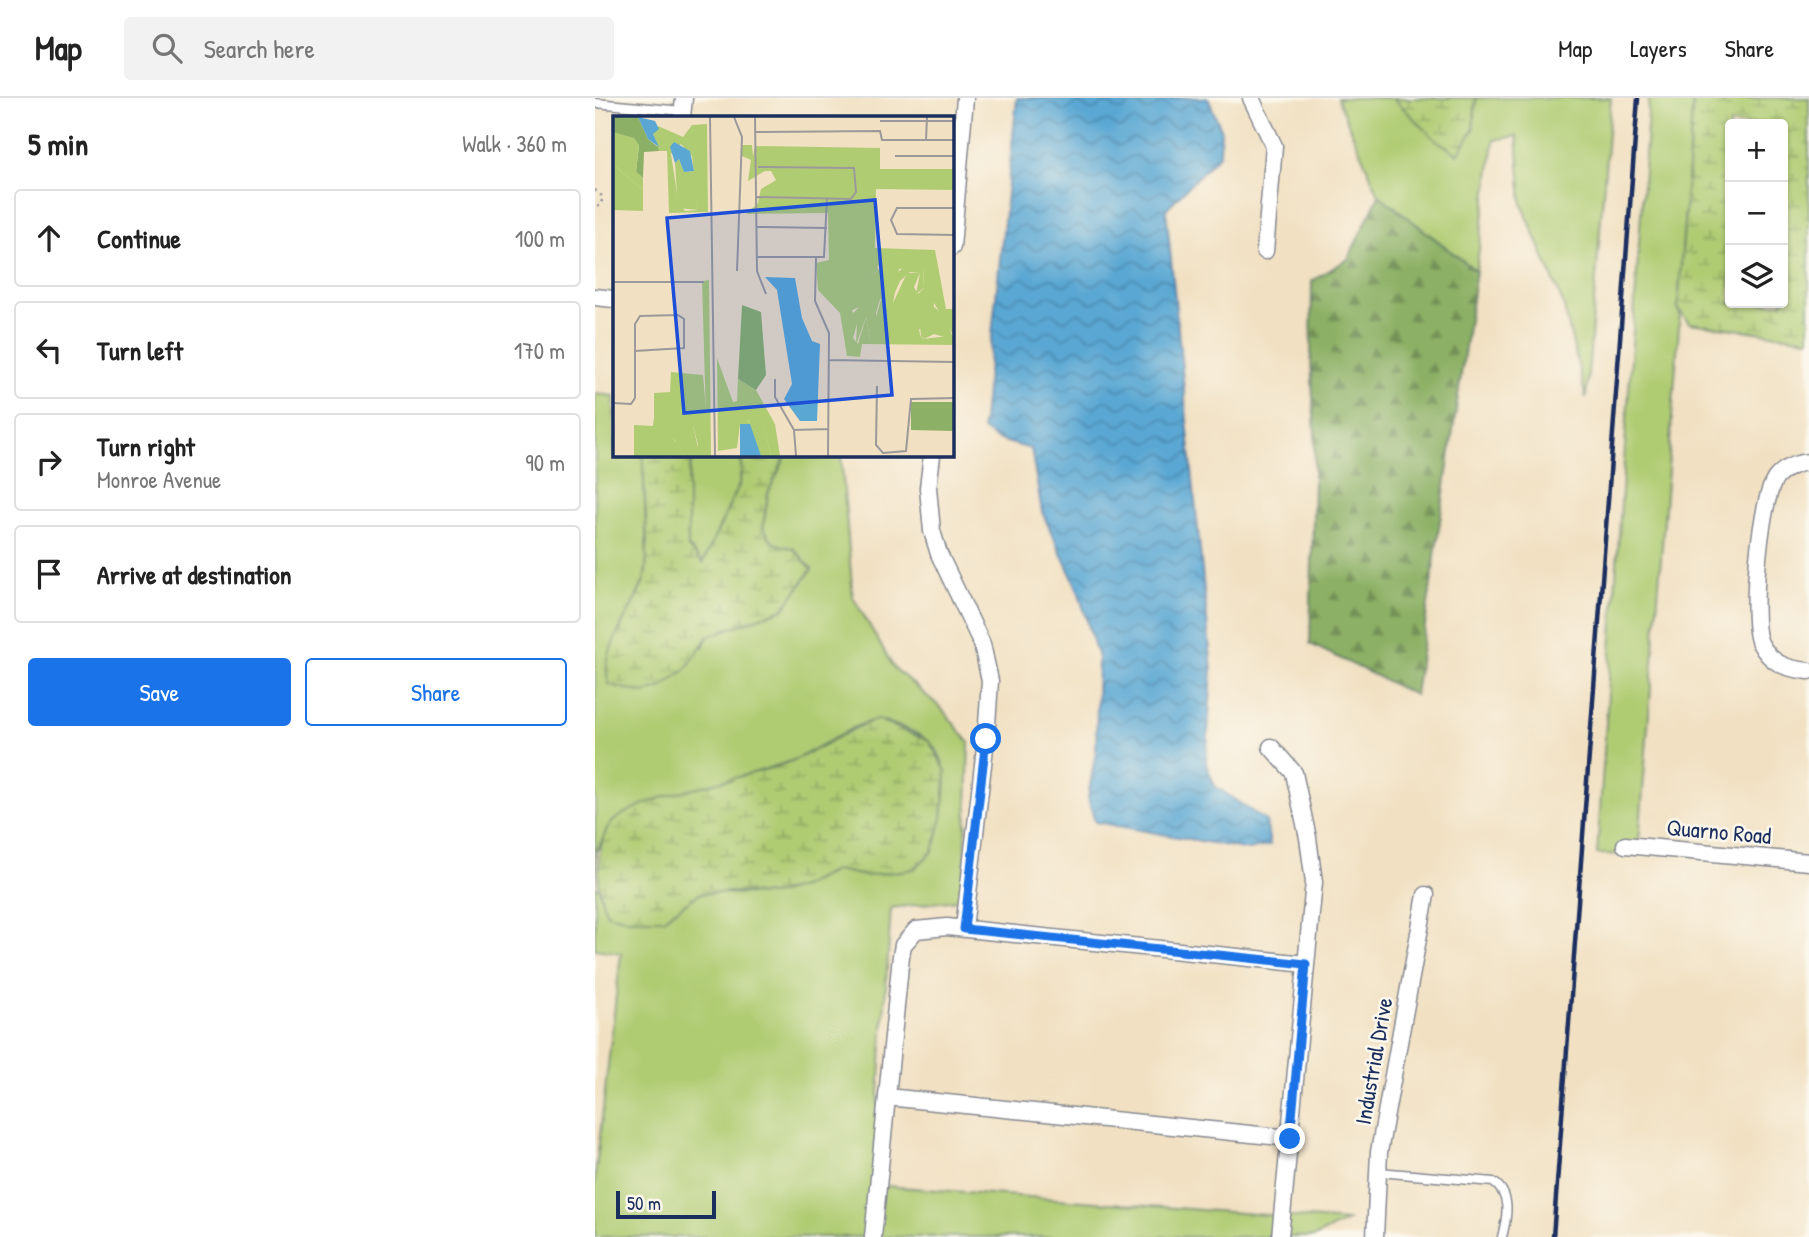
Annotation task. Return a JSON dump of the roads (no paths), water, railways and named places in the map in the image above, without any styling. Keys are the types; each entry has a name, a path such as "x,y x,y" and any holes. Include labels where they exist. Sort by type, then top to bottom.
{"street":[{"path":"954,224 965,98"},
{"path":"1251,98 1274,146 1265,251"},
{"path":"595,297 613,299"},
{"path":"932,457 928,488 932,531 939,554 982,644 990,681 964,929"},
{"path":"1809,462 1784,470 1776,478 1767,496 1755,623 1759,642 1772,660 1791,670 1809,671"},
{"path":"1271,747 1294,773 1314,882 1280,1237"},
{"name":"Quarno Road","path":"1625,845 1809,862"},
{"name":"Industrial Drive","path":"1375,1237 1379,1152 1426,895"},
{"path":"873,1237 903,945 916,930 925,927 964,929 1306,964"},
{"path":"887,1097 1290,1139"}],"lane":[{"path":"595,103 683,109"},
{"path":"1379,1172 1493,1182 1502,1188 1507,1197 1502,1237"}],"water":[{"path":"1017,98 1208,98 1221,129 1220,154 1166,209 1212,670 1206,764 1215,786 1266,821 1270,845 1249,850 1095,822 1088,798 1096,751 1098,658 1078,590 1042,512 1031,449 996,439 982,429"}],"railway":[{"path":"1553,1237 1638,98"}]}
